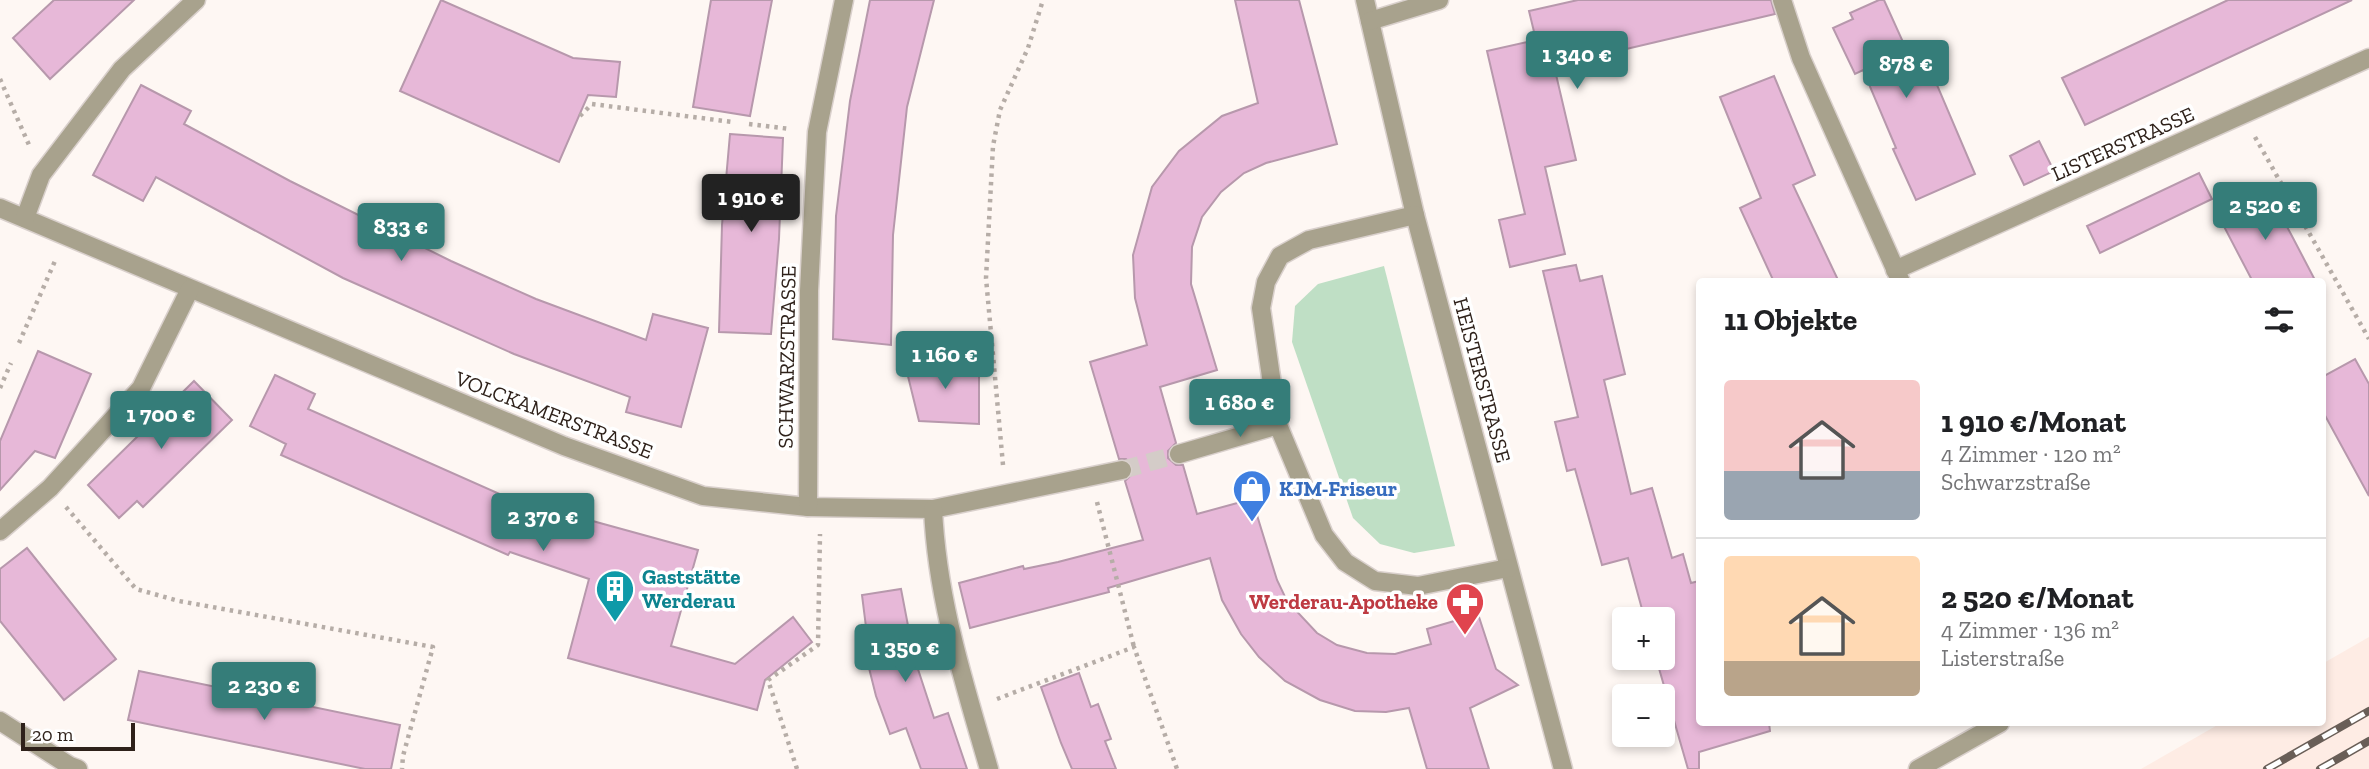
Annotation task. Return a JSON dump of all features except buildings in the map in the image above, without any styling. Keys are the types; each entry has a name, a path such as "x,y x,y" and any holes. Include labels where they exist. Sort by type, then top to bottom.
{"street":[{"path":"25,218 41,175 122,69 196,0"},
{"name":"SCHWARZSTRASSE","path":"814,507 809,291 817,132 844,0"},
{"name":"HEISTERSTRASSE","path":"1365,0 1415,215 1563,769"},
{"path":"1370,21 1439,0"},
{"path":"1782,0 1801,58 1898,276"},
{"name":"LISTERSTRASSE","path":"1898,276 2369,58"},
{"name":"VOLCKAMERSTRASSE","path":"0,208 564,446 703,496 814,507 933,509 1122,470"},
{"path":"1415,215 1309,240 1280,256 1266,282 1261,308 1279,425 1324,535 1345,562 1376,581 1418,586 1508,568"},
{"path":"0,531 50,488 141,388 190,289"},
{"path":"1180,454 1279,425"},
{"path":"933,509 935,552 954,649 989,769"},
{"path":"0,721 78,769"},
{"path":"1918,769 1995,726"}],"path":[{"path":"1007,495 986,278 993,146 1000,110 1028,48 1043,0"},
{"path":"0,79 41,175"},
{"path":"580,116 592,104 732,122"},
{"path":"2243,115 2369,339"},
{"path":"749,124 817,132"},
{"path":"19,343 66,235"},
{"path":"0,388 11,363"},
{"path":"1090,476 1134,647 1177,769"},
{"path":"50,488 136,589 179,601 433,647 401,769"},
{"path":"797,769 768,680 818,645 814,507"},
{"path":"972,708 1134,647"}],"shaded area":[{"path":"2369,637 2369,769 2141,769 2216,726 2326,726 2326,662"}],"green space":[{"path":"1384,266 1455,546 1414,553 1380,544 1353,518 1292,342 1295,306 1318,284"}],"tunnel":[{"path":"1122,470 1179,454"}],"railway":[{"path":"2267,769 2369,711"},
{"path":"2320,769 2369,741"}],"place":[{"name":"KJM-Friseur","path":"1252,523"},
{"name":"Gaststätte Werderau","path":"615,623"},
{"name":"Werderau-Apotheke","path":"1465,636"}]}
